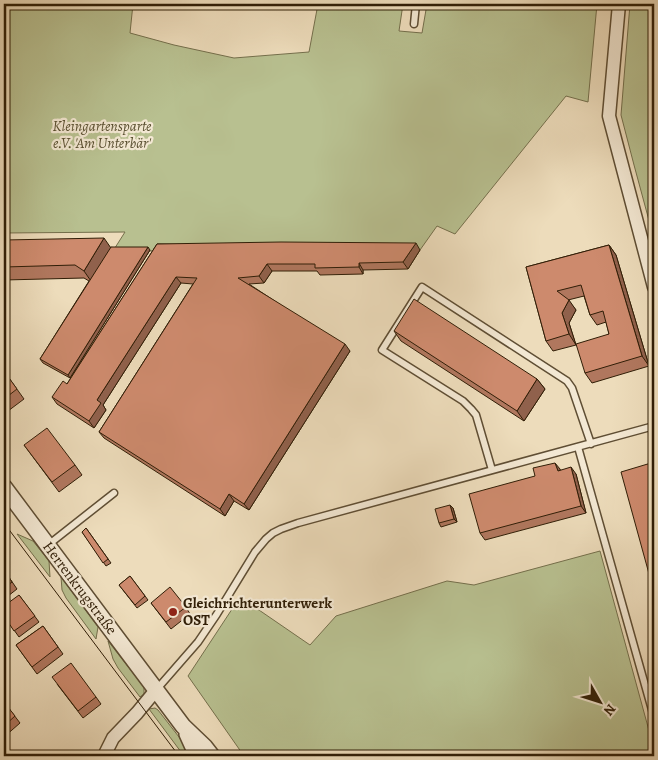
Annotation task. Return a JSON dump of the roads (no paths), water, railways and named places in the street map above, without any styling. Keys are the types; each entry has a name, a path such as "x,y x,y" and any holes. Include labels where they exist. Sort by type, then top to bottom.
{"street":[{"path":"619,4 609,116 654,287"},
{"name":"Herrenkrugstraße","path":"4,487 183,726 212,756"},
{"path":"104,756 114,738 156,690"},
{"name":"Herrenkrugstraße","path":"183,726 197,756"}],"lane":[{"path":"414,24 416,4"},
{"path":"492,470 477,418 471,408 382,350 422,288 567,380 574,392 591,444"},
{"path":"156,690 198,642 255,552 273,533 305,522 654,426"},
{"path":"578,447 654,717"},
{"path":"48,545 114,493"}],"tram line":[{"path":"4,523 179,756"}],"place":[{"name":"Gleichrichterunterwerk OST","path":"173,612"}],"park label":[{"name":"Kleingartensparte e.V. 'Am Unterbär'","path":"102,134"}]}
